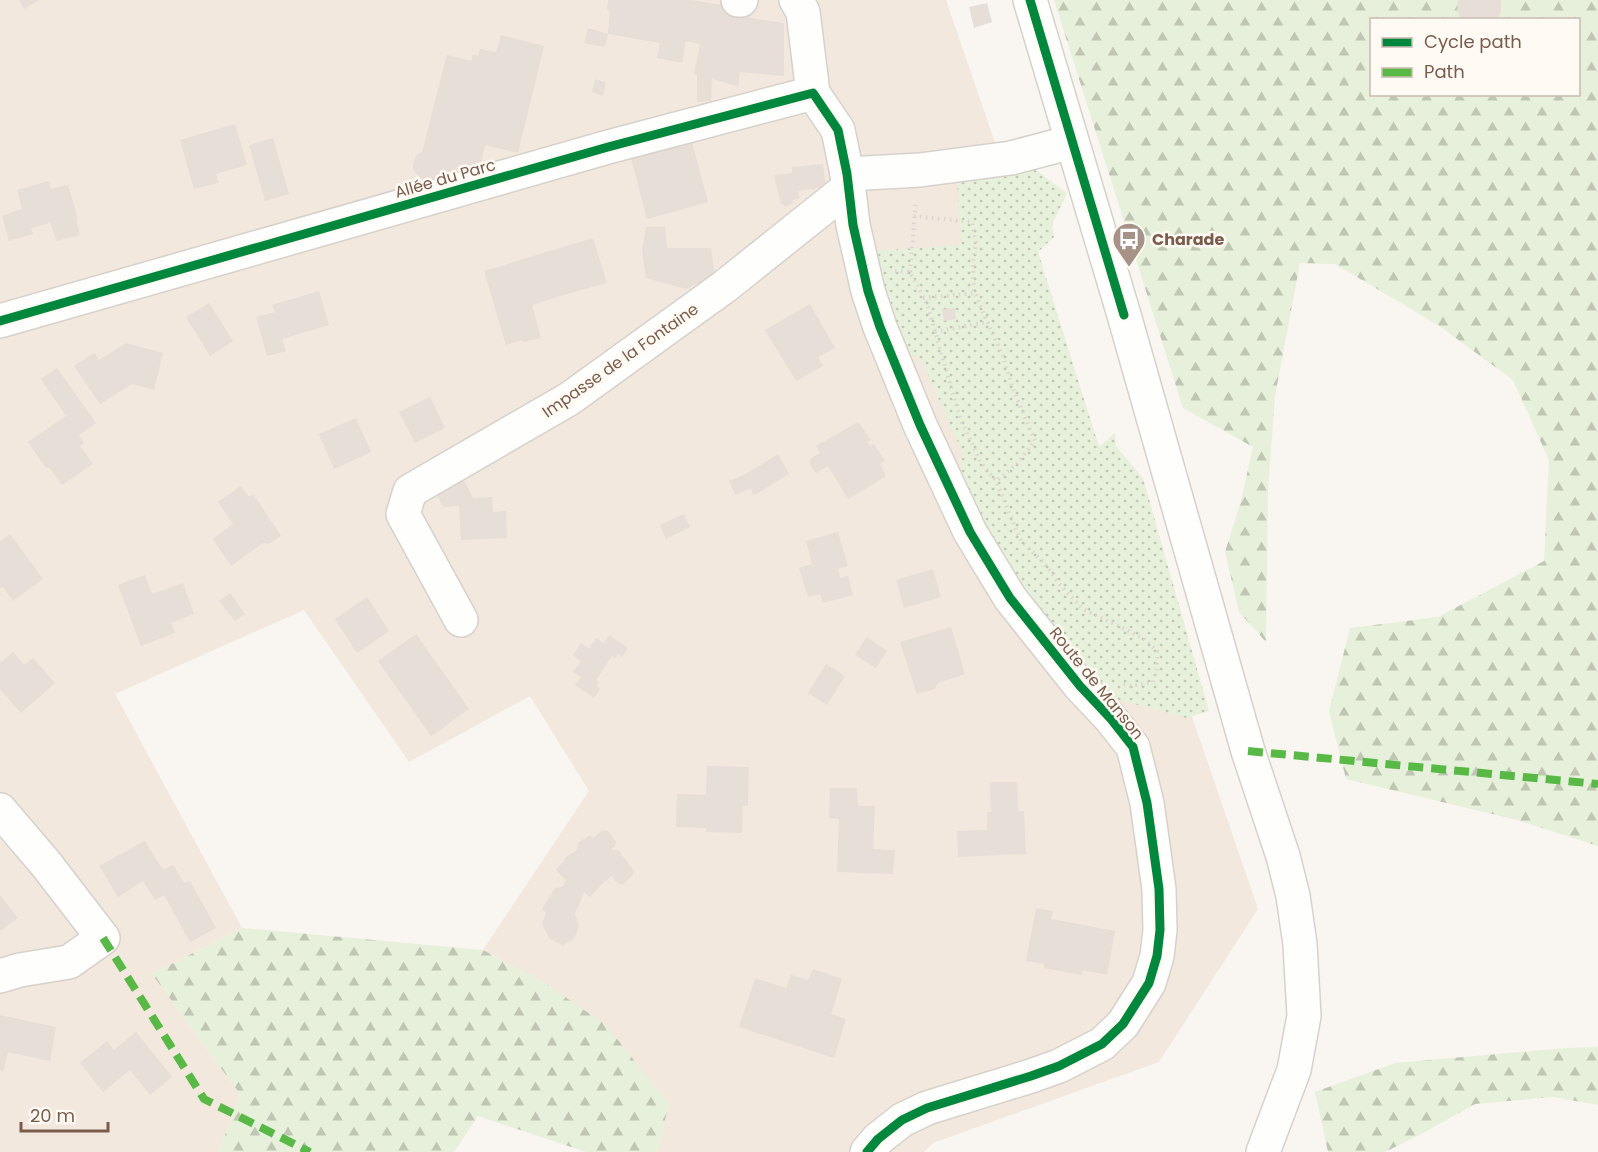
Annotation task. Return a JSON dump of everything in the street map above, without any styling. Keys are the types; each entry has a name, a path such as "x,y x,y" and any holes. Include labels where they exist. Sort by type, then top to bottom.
{"street":[{"path":"796,0 803,12 813,93 838,130 847,181 1011,159 1072,141"},
{"path":"1030,0 1127,326 1248,751 1283,856 1293,897 1300,944 1304,1016 1294,1070 1263,1152"},
{"name":"Allée du Parc","path":"0,321 608,147 813,93"},
{"name":"Route de Manson","path":"847,181 853,225 868,291 880,327 906,392 970,532 1010,598 1080,686 1133,747 1147,802 1159,889 1160,930 1157,956 1149,983 1123,1024 1102,1044 1041,1073 927,1108 902,1120 878,1139 867,1152"},
{"name":"Impasse de la Fontaine","path":"461,620 403,514 410,491 569,399 724,287 847,181"},
{"path":"0,810 46,864 103,938 69,962 20,970 0,976"}],"path":[{"path":"920,170 910,272 923,298 935,332 960,418 981,463 996,481 1021,541 1043,562 1061,586 1083,609 1143,638 1157,651 1157,668 1153,682 1131,686 1112,681 1090,680 1080,686"},
{"path":"914,216 972,222 976,243 973,263 975,293 1003,356 1013,389 1035,441 1016,465 996,481"},
{"path":"863,269 910,272"},
{"path":"923,298 975,293"},
{"path":"935,332 988,322"}],"shaded area":[{"path":"0,0 946,0 1258,909 1159,1062 933,1143 924,1152 657,1152 669,1104 546,984 483,950 589,791 530,696 409,762 304,610 115,694 242,928 152,974 240,1094 219,1152 0,1152"}],"green space":[{"path":"1054,0 1598,0 1598,846 1517,820 1346,779 1329,711 1350,628 1438,617 1544,561 1549,460 1513,380 1438,325 1335,264 1300,263 1275,396 1268,491 1266,642 1239,612 1225,552 1240,505 1253,447 1183,408"},
{"path":"1029,165 1067,193 1052,225 1054,237 1038,252 1099,447 1115,433 1116,446 1143,478 1209,711 1186,718 1098,694 1006,577 958,483 963,454 921,359 910,354 887,318 874,251 961,245 957,180"},
{"path":"242,928 483,950 546,984 606,1025 669,1104 657,1152 586,1152 478,1116 454,1152 219,1152 240,1094 152,974"},
{"path":"1598,1047 1598,1105 1553,1097 1475,1104 1385,1152 1328,1152 1315,1092 1395,1063"}],"building":[{"path":"19,0 39,0 24,9"},
{"path":"608,0 691,0 751,10 750,18 784,23 784,76 740,72 738,86 712,79 711,101 697,102 697,75 694,74 700,44 686,41 682,63 657,58 660,43 608,34 610,11 607,10"},
{"path":"1458,0 1501,0 1501,11 1498,18 1460,18 1457,10"},
{"path":"987,3 992,22 974,28 969,7"},
{"path":"588,28 608,34 605,47 584,43"},
{"path":"501,35 544,46 518,153 485,145 481,163 425,181 415,173 414,161 416,155 422,152 447,55 471,61 473,54 478,56 480,49 496,52"},
{"path":"595,79 606,82 603,96 592,92"},
{"path":"235,124 247,165 216,174 219,183 194,189 180,140"},
{"path":"273,138 289,194 265,201 249,145"},
{"path":"692,142 708,202 647,219 631,158"},
{"path":"823,164 826,187 798,191 799,199 793,200 793,203 785,207 781,204 774,175 792,173 792,167"},
{"path":"49,181 51,189 68,185 80,235 57,241 50,223 31,228 33,234 9,241 2,216 22,209 17,190"},
{"path":"646,227 665,227 667,248 711,248 715,276 686,289 646,278 642,250"},
{"path":"593,238 607,283 532,305 541,338 506,345 484,271"},
{"path":"319,291 329,325 282,339 286,351 267,356 256,317 275,312 272,305"},
{"path":"209,303 233,341 210,356 186,317"},
{"path":"810,304 835,348 818,357 823,366 796,381 765,330"},
{"path":"955,308 956,319 944,321 942,309"},
{"path":"126,343 163,353 154,390 132,384 100,404 74,366 94,353 99,360"},
{"path":"57,368 96,423 79,435 84,443 80,446 93,464 62,485 49,467 46,468 28,442 66,416 41,379"},
{"path":"430,397 445,428 415,443 399,412"},
{"path":"356,418 371,452 334,469 319,434"},
{"path":"858,422 871,440 867,442 870,447 874,444 885,461 880,464 885,477 848,499 828,466 816,473 810,464 810,459 820,453 816,446"},
{"path":"778,454 789,474 753,496 751,488 735,495 729,481 746,474"},
{"path":"461,475 473,498 492,497 493,512 506,511 507,538 461,540 459,506 443,507 434,489"},
{"path":"241,486 249,497 253,494 281,536 269,544 263,543 231,566 213,539 233,524 218,502"},
{"path":"684,514 690,527 666,539 660,525"},
{"path":"838,532 848,566 838,569 840,578 848,576 853,595 823,603 820,594 808,597 799,568 812,564 806,541"},
{"path":"10,534 43,579 13,601 3,587 0,588 0,541"},
{"path":"933,569 941,597 904,608 896,580"},
{"path":"145,575 152,594 183,583 194,614 171,623 175,633 141,646 118,585"},
{"path":"230,593 245,614 235,621 219,601"},
{"path":"367,597 389,631 357,653 335,619"},
{"path":"951,627 965,674 938,683 935,689 917,694 900,642"},
{"path":"416,634 469,709 431,736 378,661"},
{"path":"609,635 628,648 622,657 618,654 615,659 612,656 596,680 599,682 597,686 600,689 594,698 575,685 581,677 573,672 581,661 573,655 581,643 589,649 596,638 604,643"},
{"path":"867,637 887,651 876,668 855,655"},
{"path":"13,652 24,665 33,658 55,683 21,713 0,689 0,663"},
{"path":"826,664 845,676 827,705 808,693"},
{"path":"707,766 749,767 748,806 743,806 742,833 706,832 706,828 676,827 677,794 706,795"},
{"path":"990,782 1017,782 1018,811 1024,811 1026,854 958,857 957,831 987,830 987,812 991,812"},
{"path":"830,788 857,788 858,806 875,806 873,849 895,850 893,874 837,872 839,819 829,818"},
{"path":"603,830 608,831 616,842 612,848 613,851 618,850 634,871 633,875 622,885 612,876 590,897 584,892 575,914 579,926 574,939 563,945 550,939 542,924 546,913 542,909 555,888 562,887 566,880 556,870 565,858 577,850 578,843 590,835 593,838"},
{"path":"145,841 163,870 173,865 184,883 190,881 216,928 190,942 164,895 155,900 143,881 118,897 99,866"},
{"path":"0,895 18,918 0,931"},
{"path":"1036,908 1053,911 1051,919 1115,931 1107,975 1083,970 1081,975 1044,968 1044,964 1026,961"},
{"path":"813,969 842,979 831,1014 846,1019 834,1058 739,1027 755,978 786,988 791,975 808,980"},
{"path":"0,1015 56,1027 50,1061 8,1052 3,1072 0,1071"},
{"path":"136,1032 172,1077 150,1095 130,1070 103,1092 80,1063 107,1041 114,1050"}],"marked path":[{"path":"1248,751 1598,784"},
{"path":"103,938 204,1099 310,1152"}],"cycle path":[{"path":"1030,0 1124,315"},
{"path":"0,321 608,147 813,93 838,130 847,174 853,225 868,291 880,327 920,425 970,532 1010,598 1080,686 1133,747 1147,803 1159,889 1160,930 1157,956 1149,983 1123,1024 1102,1044 1059,1066 927,1108 902,1120 878,1139 867,1152"}],"place":[{"name":"Charade","path":"1129,268"}]}
